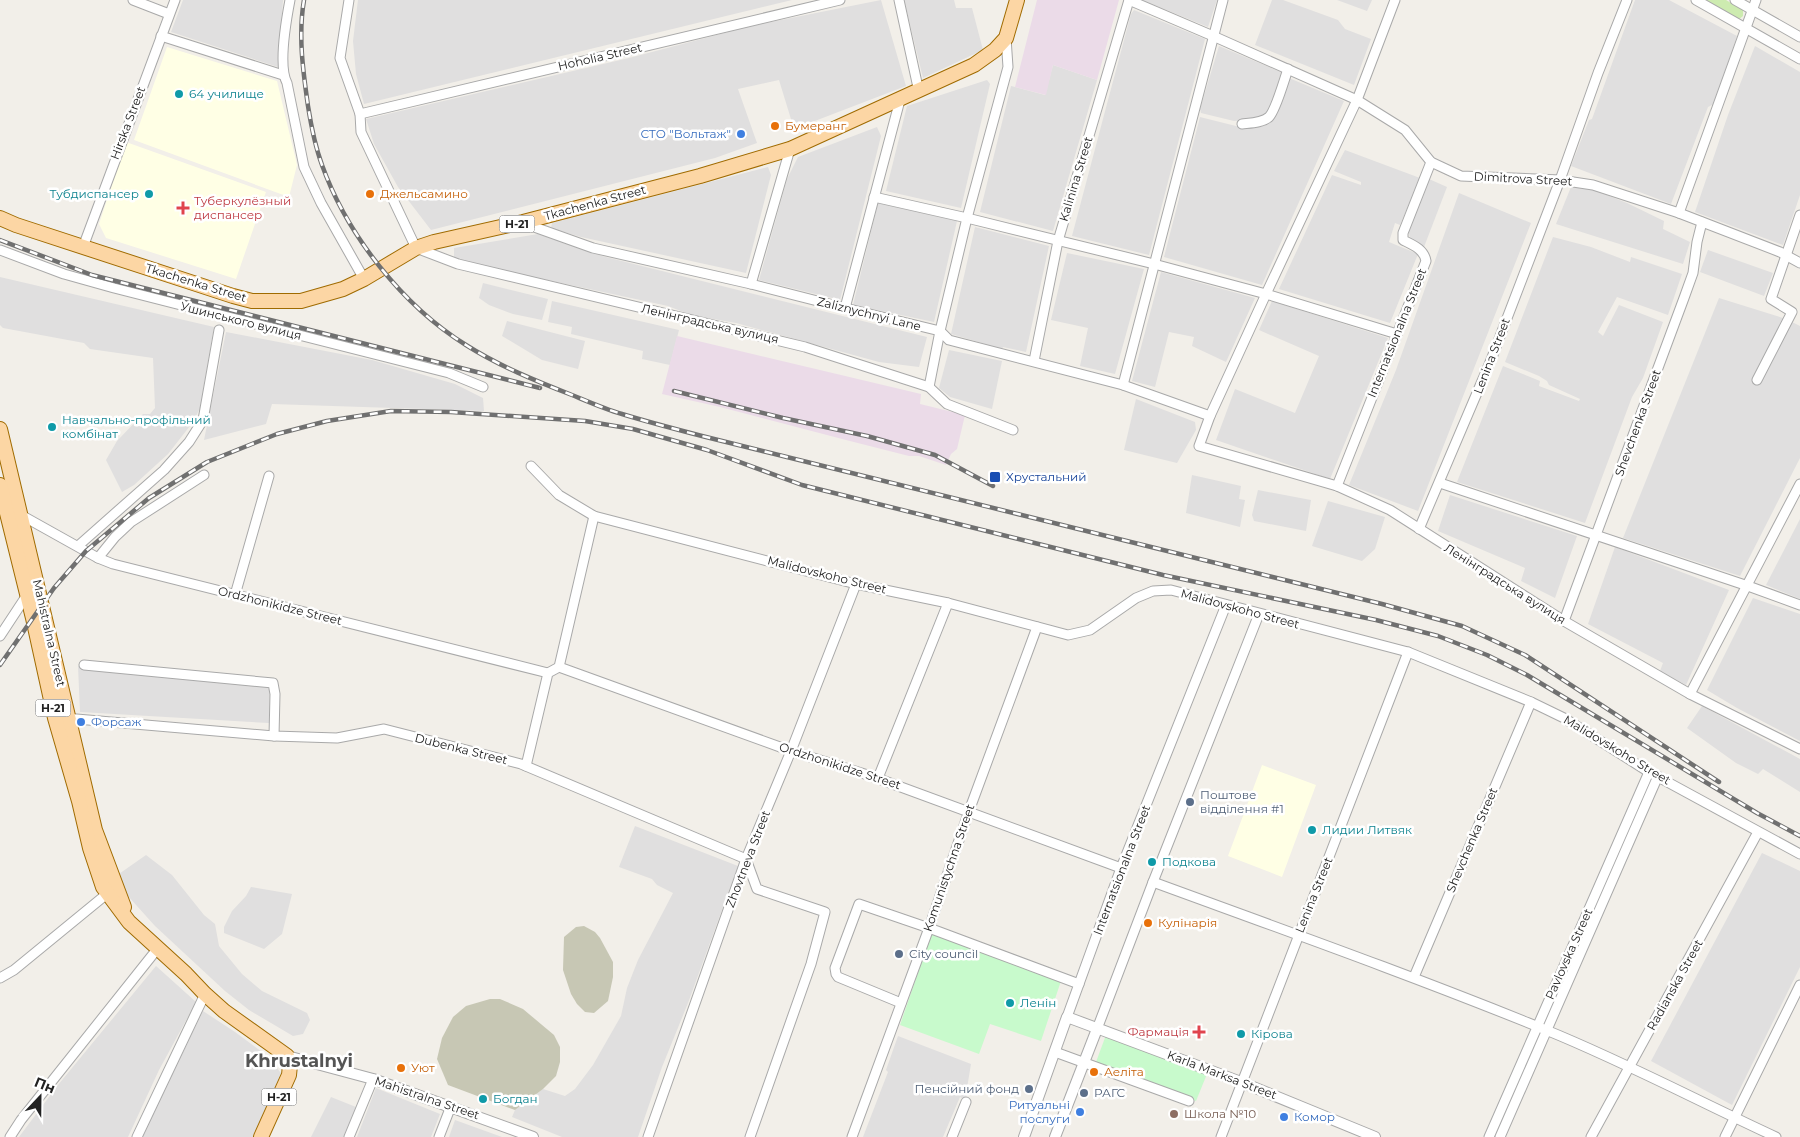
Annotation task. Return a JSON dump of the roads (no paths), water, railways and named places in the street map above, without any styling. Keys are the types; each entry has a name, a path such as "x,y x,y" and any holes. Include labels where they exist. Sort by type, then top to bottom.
{"main road":[{"path":"1006,38 1017,0"},
{"name":"Tkachenka Street","path":"0,218 16,225 252,301 301,301 343,289 364,279 416,248 434,242 523,222 700,176 790,149 919,92 974,65 995,50 1006,38"},
{"path":"0,229 16,225"},
{"name":"Mahistralna Street","path":"0,429 21,515 78,801 90,848 103,886 129,922 205,994 224,1011 287,1056"},
{"name":"Mahistralna Street","path":"0,485 27,595 62,718 96,830 129,922"},
{"name":"Н-21","path":"261,1137 289,1075 290,1065 287,1056"}],"street":[{"path":"133,0 169,14"},
{"name":"Hirska Street","path":"83,247 175,0"},
{"path":"290,0 286,23 283,74 288,83 304,168 321,203 364,279"},
{"path":"349,0 340,58 360,114 361,132 416,248"},
{"name":"Hoholia Street","path":"360,114 840,0"},
{"path":"899,0 919,92"},
{"name":"Dimitrova Street","path":"1129,0 1357,100 1405,130 1431,162 1461,176 1560,180 1593,185 1702,222 1800,263"},
{"name":"Kalinina Street","path":"1034,361 1058,241 1129,0"},
{"path":"1123,385 1213,36 1224,0"},
{"path":"1210,416 1357,100 1395,0"},
{"name":"Lenina Street","path":"1419,529 1491,360 1627,0"},
{"path":"1696,0 1800,59"},
{"path":"1735,0 1800,37"},
{"path":"1679,214 1756,0"},
{"path":"161,36 283,74"},
{"path":"929,387 940,331 967,218 1008,67 1006,38"},
{"path":"1242,124 1257,123 1268,118 1288,69"},
{"path":"845,308 900,100"},
{"path":"751,284 790,149"},
{"name":"Internatsionalna Street","path":"1337,486 1426,260 1425,255 1418,247 1403,240 1403,233 1431,162"},
{"path":"874,197 1154,264 1266,294 1397,334"},
{"path":"1757,380 1792,312 1771,299 1800,215"},
{"name":"Zaliznychnyi Lane","path":"523,222 594,248 751,284 940,331 950,340 1123,385 1210,416"},
{"name":"Shevchenka Street","path":"1564,621 1693,273 1702,222"},
{"name":"Ленінградська вулиця","path":"416,248 458,264 804,347 929,387 947,404 1013,430"},
{"name":"Ушинського вулиця","path":"0,250 64,274 450,373 483,387"},
{"path":"78,546 164,470 189,442 203,420 219,330"},
{"name":"Ленінградська вулиця","path":"1210,416 1199,446 1337,486 1390,510 1564,621 1690,694 1800,749"},
{"name":"Malidovskoho Street","path":"531,466 559,495 594,516 856,584 948,603 1068,635 1090,630 1136,598 1153,591 1171,590 1408,652 1531,702 1564,718 1653,774 1800,854"},
{"path":"98,558 115,537 131,522 204,475"},
{"path":"234,595 270,476"},
{"path":"1440,483 1800,605"},
{"path":"1690,694 1800,484"},
{"name":"Ordzhonikidze Street","path":"21,515 98,558 234,595 548,673"},
{"path":"526,766 548,673 559,667 594,516"},
{"name":"Zhovtneva Street","path":"648,1137 746,859 791,751 856,584"},
{"path":"0,636 27,595"},
{"path":"878,778 948,603"},
{"name":"Internatsionalna Street","path":"1024,1137 1121,868 1226,605"},
{"path":"1055,1137 1259,614"},
{"name":"Komunistychna Street","path":"852,1137 1037,627"},
{"name":"Lenina Street","path":"1221,1137 1408,652"},
{"path":"84,665 272,683 276,694 274,736"},
{"name":"Ordzhonikidze Street","path":"559,667 791,751 878,778 1121,868"},
{"name":"Shevchenka Street","path":"1414,977 1531,702"},
{"name":"Dubenka Street","path":"62,718 274,736 337,738 384,729 526,766 746,859"},
{"name":"Pavlovska Street","path":"1489,1137 1537,1027 1653,774"},
{"name":"Pavlovska Street","path":"1500,1137 1547,1030 1653,774"},
{"name":"Radianska Street","path":"1590,1137 1758,832"},
{"path":"746,859 757,889 825,912 811,964 750,1137"},
{"path":"1153,882 1414,977 1547,1030 1630,1067 1776,1137"},
{"path":"0,978 14,970 108,893"},
{"path":"901,1003 838,977 836,974 835,968 859,904 1079,984"},
{"path":"10,1137 21,1120 158,948"},
{"path":"1725,1137 1800,985"},
{"path":"137,1137 205,994"},
{"name":"Karla Marksa Street","path":"1068,1018 1241,1082 1360,1134 1375,1137"},
{"path":"1055,1052 1189,1101"},
{"name":"Mahistralna Street","path":"287,1056 373,1079 533,1137"},
{"path":"349,1137 373,1079"},
{"path":"952,1137 966,1102"},
{"path":"439,1137 450,1106"}],"railway":[{"path":"304,0 301,40 308,106 317,150 333,191 346,217 362,242 399,289 443,329 479,353 545,384 609,410 652,423 1382,604 1462,626 1525,655 1719,782"},
{"path":"0,240 92,275 540,388"},
{"path":"674,391 783,418 867,436 935,455 993,486"},
{"path":"0,665 54,588 86,551 149,498 207,462 277,434 327,421 391,411 451,412 585,421 633,429 707,450 802,485 1163,575 1376,620 1438,636 1487,655 1527,675 1757,813 1800,836"}],"place":[{"name":"64 училище","path":"179,94"},
{"name":"Бумеранг","path":"775,126"},
{"name":"СТО \"Вольтаж\"","path":"741,134"},
{"name":"Тубдиспансер","path":"149,194"},
{"name":"Джельсамино","path":"370,194"},
{"name":"Туберкулёзный диспансер","path":"183,208"},
{"name":"Навчально-профільний комбінат","path":"52,427"},
{"name":"Хрустальний","path":"995,477"},
{"name":"Форсаж","path":"81,722"},
{"name":"Поштове відділення #1","path":"1190,802"},
{"name":"Лидии Литвяк","path":"1312,830"},
{"name":"Подкова","path":"1152,862"},
{"name":"Кулінарія","path":"1148,923"},
{"name":"City council","path":"899,954"},
{"name":"Ленін","path":"1010,1003"},
{"name":"Фармація","path":"1199,1032"},
{"name":"Кірова","path":"1241,1034"},
{"name":"Уют","path":"401,1068"},
{"name":"Аеліта","path":"1094,1072"},
{"name":"Пенсійний фонд","path":"1029,1089"},
{"name":"РАГС","path":"1084,1093"},
{"name":"Богдан","path":"483,1099"},
{"name":"Ритуальні послуги","path":"1080,1112"},
{"name":"Школа №10","path":"1174,1114"},
{"name":"Комор","path":"1284,1117"}],"district":[{"name":"Khrustalnyi","path":"299,1061"}]}
